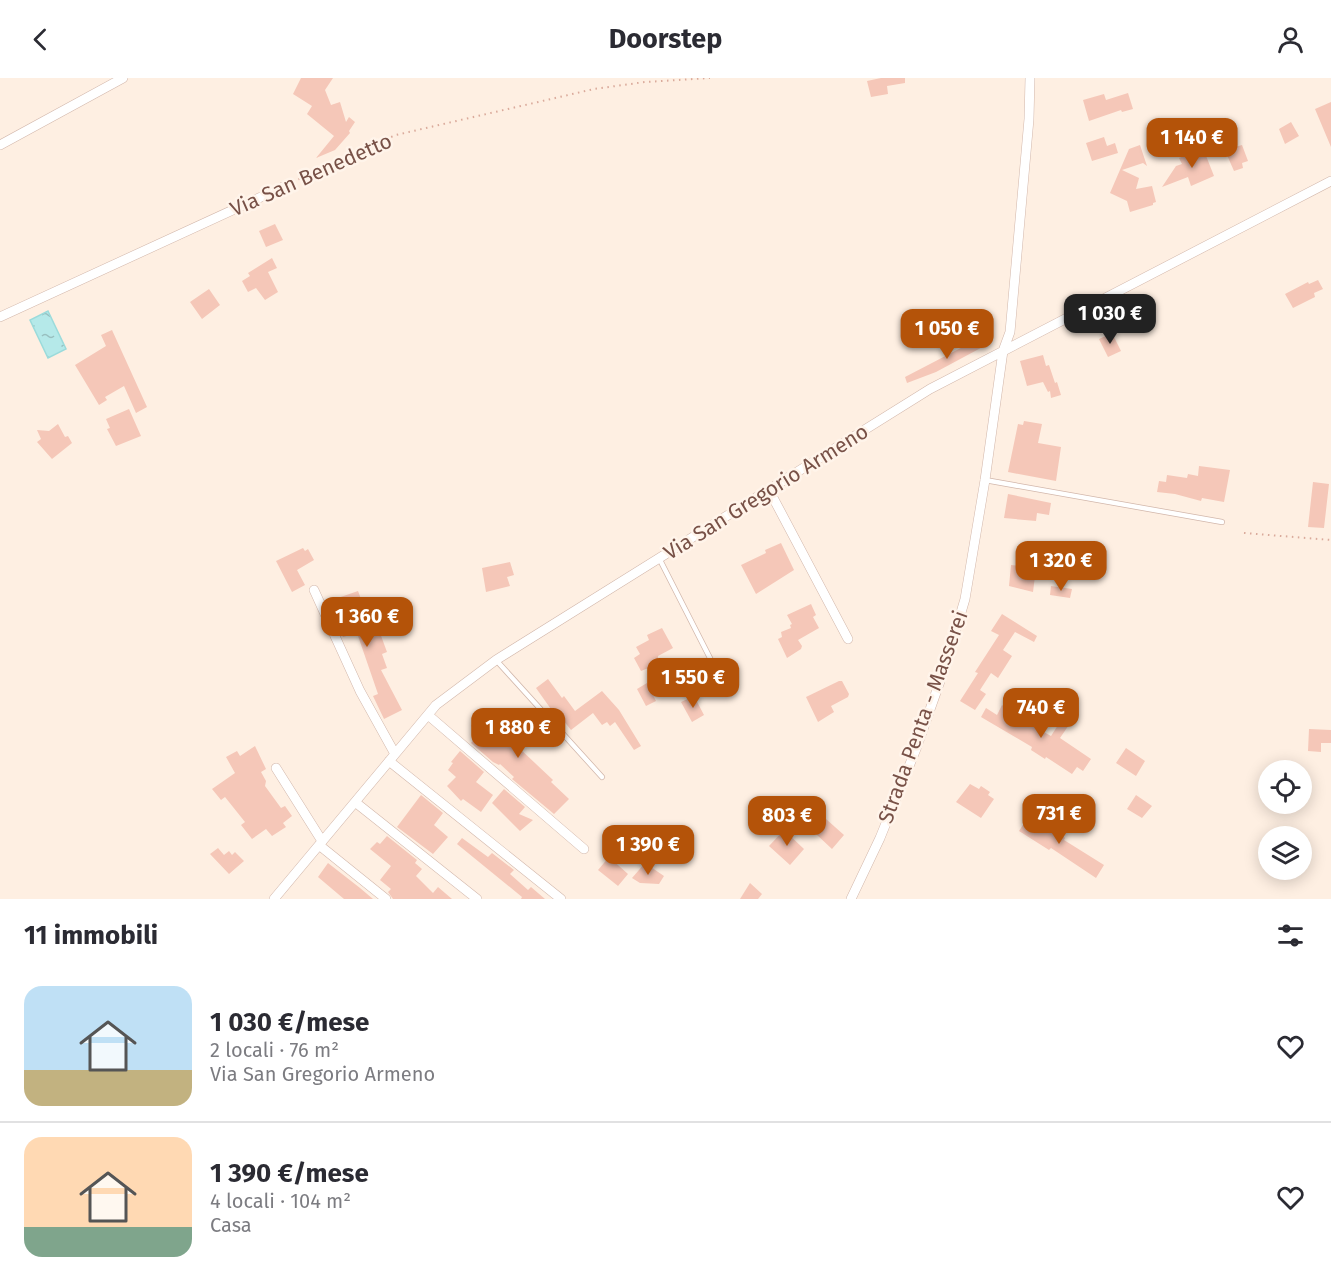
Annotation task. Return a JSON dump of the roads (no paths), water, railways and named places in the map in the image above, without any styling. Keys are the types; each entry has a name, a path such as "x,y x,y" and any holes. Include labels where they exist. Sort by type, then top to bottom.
{"street":[{"path":"0,145 123,78"},
{"name":"Strada Penta - Masserei","path":"851,899 880,838 916,749 944,670 965,598 985,480 1003,351 1010,332 1029,119 1030,78"},
{"name":"Via San Gregorio Armeno","path":"274,899 428,715 448,694 496,660 930,389 1331,181"},
{"name":"Via San Benedetto","path":"0,316 285,186"},
{"path":"769,489 848,639"},
{"path":"314,590 392,757 561,899"},
{"path":"428,715 584,849"},
{"path":"276,768 321,843 386,899"},
{"path":"355,802 477,899"}],"lane":[{"path":"985,480 1222,522"},
{"path":"659,558 711,660"},
{"path":"496,660 602,777"}],"water":[{"path":"48,311 66,349 48,358 30,320"}]}
